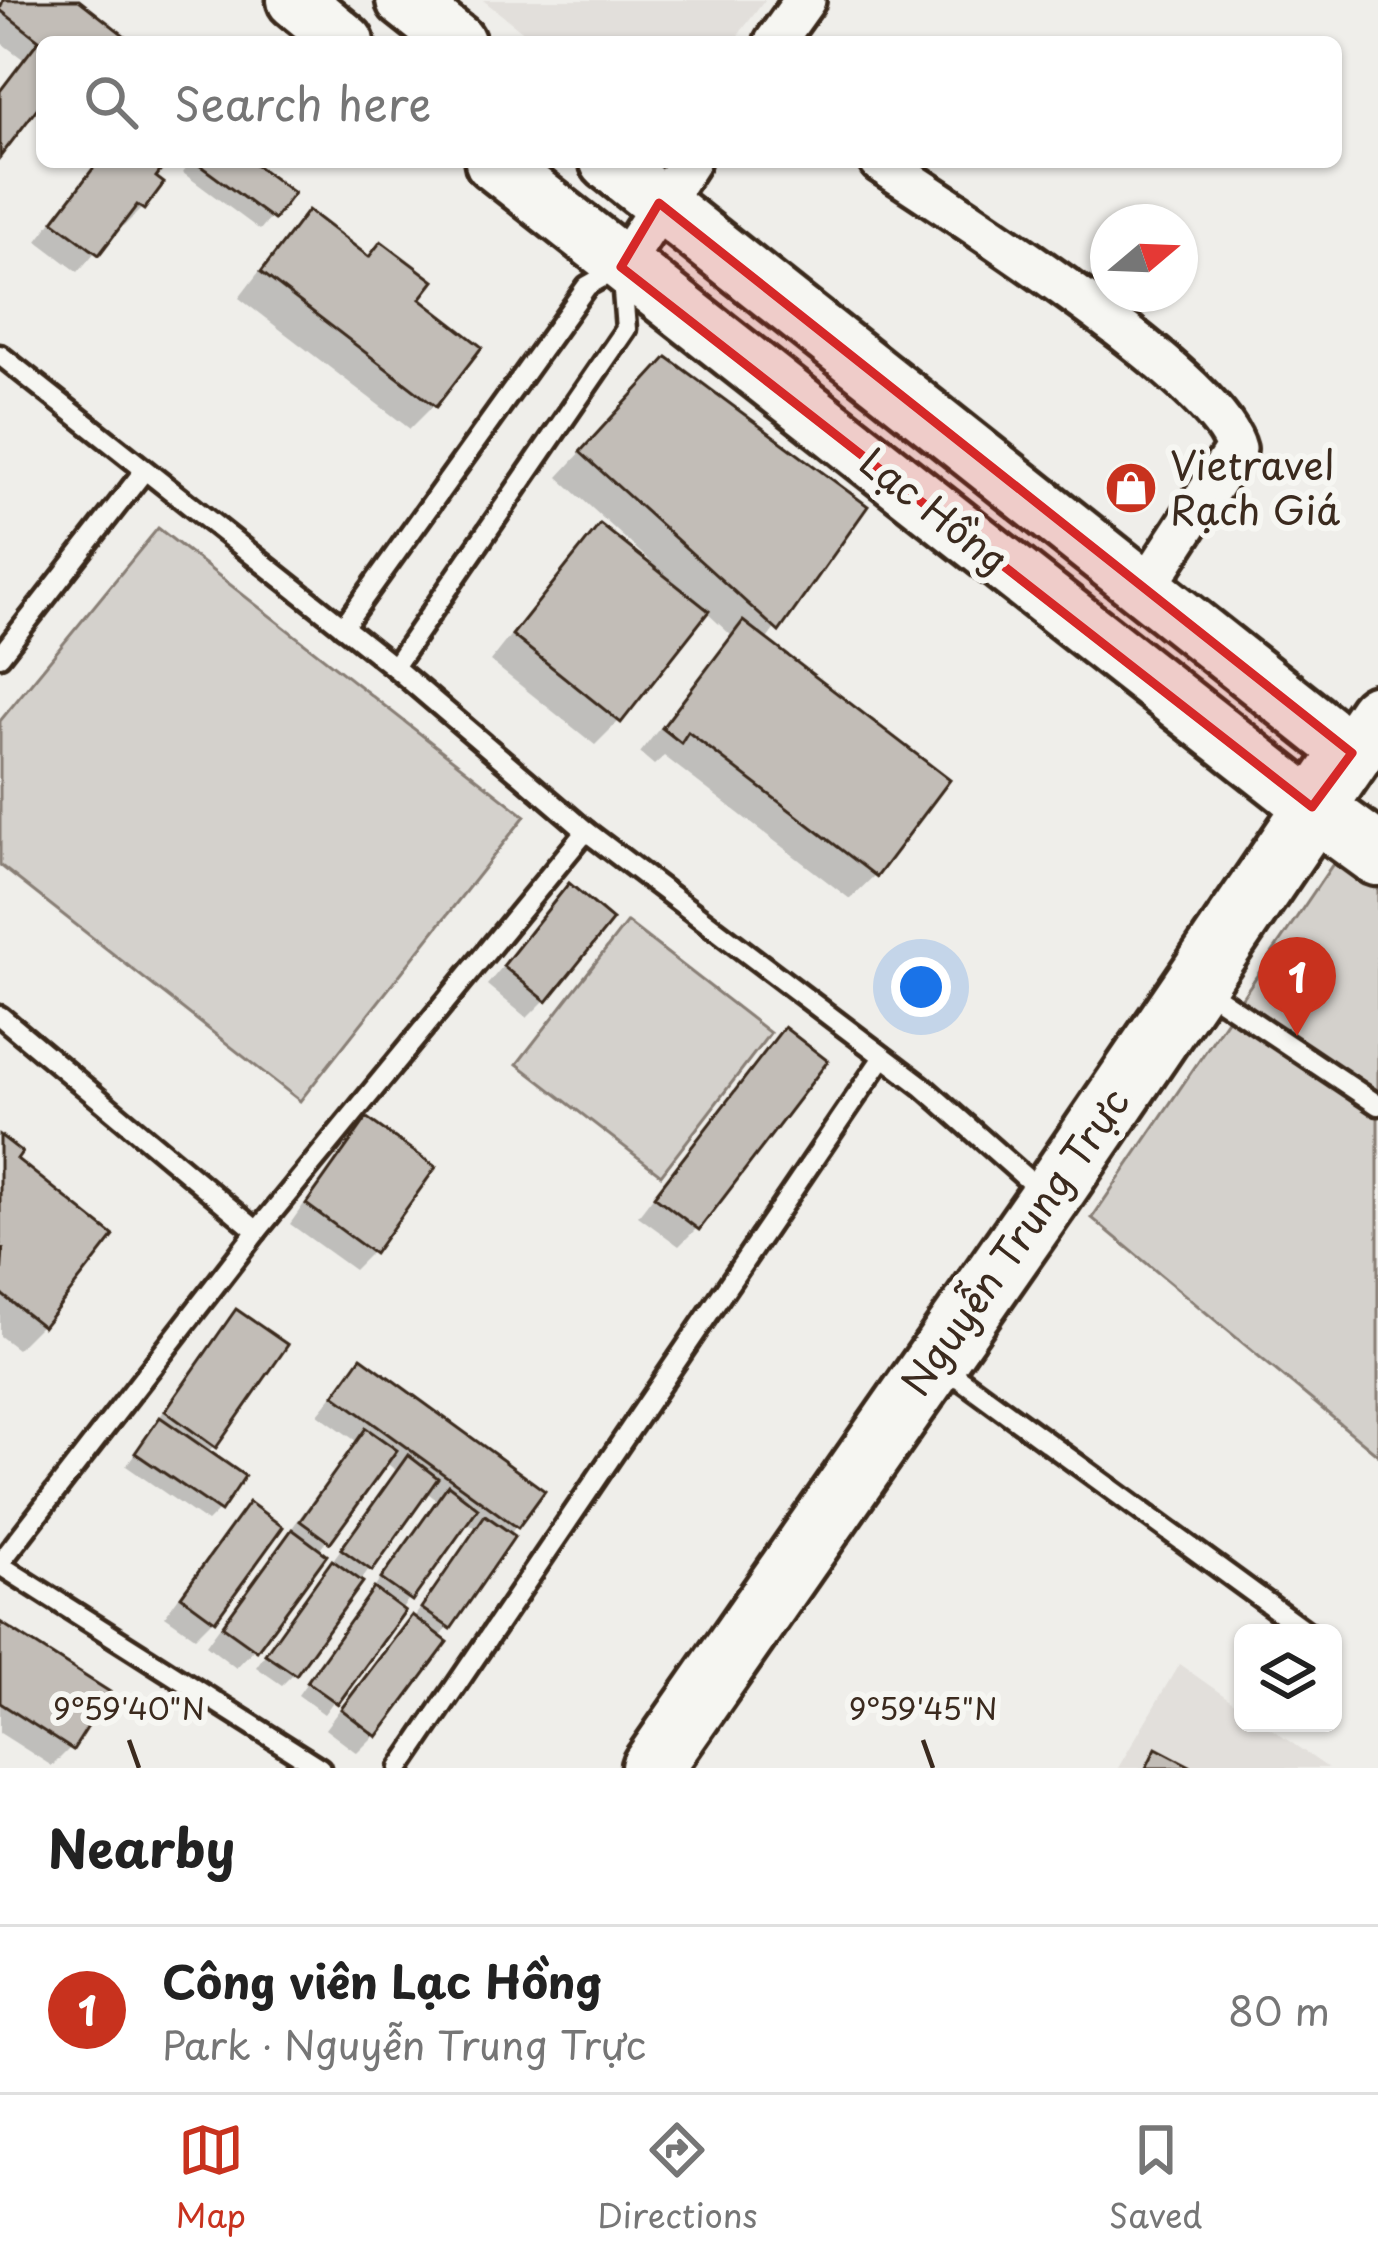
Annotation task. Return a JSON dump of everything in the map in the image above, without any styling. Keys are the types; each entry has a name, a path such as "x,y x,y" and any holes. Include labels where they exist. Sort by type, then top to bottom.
{"main road":[{"path":"295,0 339,36"},
{"path":"404,0 449,36"},
{"name":"Lạc Hồng","path":"500,168 1378,855"},
{"name":"Lạc Hồng","path":"628,168 674,182 1145,589 1369,747"},
{"name":"Nguyễn Trung Trực","path":"652,1768 1048,1198 1312,807 1369,747"}],"street":[{"path":"779,36 805,0"},
{"path":"889,168 1103,315 1204,402 1233,437 1236,449 1221,477 1145,589"},
{"path":"621,266 674,182"}],"lane":[{"path":"343,627 587,286 621,266 626,328 394,667"},
{"path":"0,356 394,667 586,831 922,1086 1048,1198"},
{"path":"0,656 144,470"},
{"path":"320,1768 0,1564 257,1231 586,831"},
{"path":"1194,982 1378,1105"},
{"path":"0,1016 257,1231"},
{"path":"400,1768 883,1057"},
{"path":"936,1360 1296,1624"}],"highlighted area":[{"path":"659,203 1145,589 1352,753 1312,807 621,267"}],"shaded area":[{"path":"483,0 765,0 738,36 528,36"},
{"path":"158,528 525,816 300,1101 0,865 0,721"},
{"path":"1352,836 1378,855 1378,1455 1092,1218"},
{"path":"627,922 770,1033 661,1175 517,1064"},
{"path":"1179,1664 1234,1703 1234,1732 1276,1732 1328,1768 1118,1768"}],"building":[{"path":"3,0 79,0 125,36 36,38 0,10"},
{"path":"36,44 36,110 0,157 0,91"},
{"path":"93,168 163,168 156,177 164,183 144,210 137,205 99,255 53,221"},
{"path":"203,168 260,168 294,193 274,220"},
{"path":"308,210 369,257 381,241 434,281 420,299 482,347 436,407 261,272"},
{"path":"667,357 868,506 779,632 580,452"},
{"path":"600,524 709,611 621,723 512,635"},
{"path":"743,621 950,780 877,877 688,732 681,743 662,728"},
{"path":"569,883 613,920 547,1002 503,966"},
{"path":"784,1027 828,1061 699,1230 654,1196"},
{"path":"367,1118 436,1167 374,1254 306,1204"},
{"path":"0,1135 22,1152 17,1159 114,1236 43,1327 0,1293"},
{"path":"236,1309 288,1345 216,1448 165,1411"},
{"path":"361,1357 545,1491 518,1528 334,1395"},
{"path":"160,1417 245,1476 221,1512 135,1453"},
{"path":"366,1428 397,1450 330,1543 300,1521"},
{"path":"408,1455 438,1478 372,1571 341,1549"},
{"path":"448,1485 478,1508 412,1601 381,1579"},
{"path":"249,1502 283,1527 215,1621 181,1596"},
{"path":"485,1515 515,1536 451,1629 421,1608"},
{"path":"292,1529 327,1555 257,1651 222,1626"},
{"path":"332,1560 363,1582 296,1675 265,1654"},
{"path":"374,1588 405,1611 338,1704 307,1682"},
{"path":"412,1615 448,1642 377,1737 341,1709"},
{"path":"0,1622 110,1692 73,1750 0,1703"},
{"path":"1156,1748 1194,1768 1146,1768"}],"place":[{"name":"Vietravel Rạch Giá","path":"1131,488"},
{"name":"Công viên Lạc Hồng","path":"1297,1036"}]}
